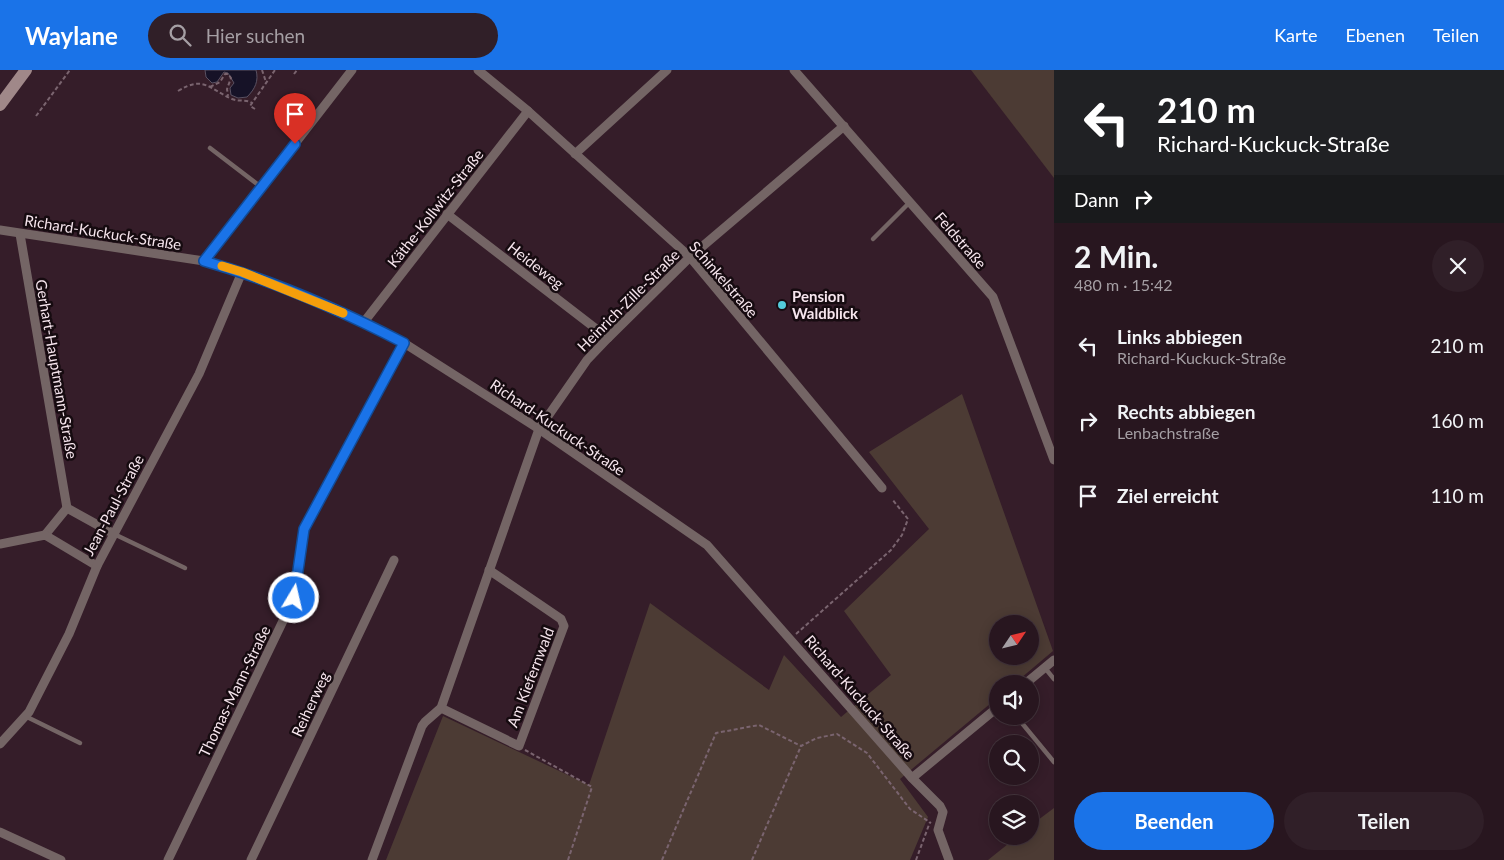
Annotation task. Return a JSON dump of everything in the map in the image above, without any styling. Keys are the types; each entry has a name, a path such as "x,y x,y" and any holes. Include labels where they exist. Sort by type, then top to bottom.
{"main road":[{"path":"0,105 26,70"}],"street":[{"path":"204,261 352,70"},
{"name":"Schinkelstraße","path":"478,70 528,112 690,257 882,488"},
{"path":"575,154 667,70"},
{"name":"Feldstraße","path":"794,70 993,297 1054,460"},
{"name":"Käthe-Kollwitz-Straße","path":"364,322 528,112"},
{"name":"Heinrich-Zille-Straße","path":"539,429 587,360 608,338 690,257 844,126"},
{"name":"Heideweg","path":"447,214 608,338"},
{"name":"Richard-Kuckuck-Straße","path":"0,230 204,261 242,272 364,322 404,343 539,429 707,545 912,778 940,806 943,812 938,830 949,860"},
{"name":"Gerhart-Hauptmann-Straße","path":"20,234 67,508"},
{"name":"Jean-Paul-Straße","path":"0,744 29,712 69,634 97,566 199,374 242,272"},
{"name":"Thomas-Mann-Straße","path":"168,860 294,598 304,529 404,343"},
{"path":"372,860 422,726 441,708 539,429"},
{"path":"0,544 45,535 67,508 114,534"},
{"path":"45,535 97,566"},
{"name":"Reiherweg","path":"251,860 394,560"},
{"name":"Am Kiefernwald","path":"441,708 519,746 564,626 561,618 489,570"},
{"path":"1036,675 1054,660"},
{"path":"912,778 989,714"},
{"path":"0,832 61,860"}],"lane":[{"path":"210,148 261,187"},
{"path":"873,238 910,202"},
{"path":"114,534 185,568"},
{"path":"1045,668 1054,678"},
{"path":"25,716 80,743"},
{"path":"1023,725 1054,762"}],"path":[{"path":"36,116 70,70"},
{"path":"208,87 217,84 225,74 232,70"},
{"path":"262,70 266,82"},
{"path":"255,110 250,106 275,70"},
{"path":"294,74 297,70"},
{"path":"228,74 231,78 227,88 228,96"},
{"path":"178,91 186,86 198,83 235,100 252,103"},
{"path":"790,639 891,550 902,535 908,519 892,499"},
{"path":"662,860 716,733 759,725 801,746"},
{"path":"752,860 801,746 817,738 837,734 867,753 910,809 930,822 938,830"},
{"path":"519,746 592,788 568,860"},
{"path":"916,860 930,822"}],"shaded area":[{"path":"205,70 256,70 257,81 247,97 238,98 231,95 230,88 234,83 228,73 224,72 217,82 212,83 206,77"},
{"path":"971,70 1054,70 1054,178"},
{"path":"962,394 1053,651 1039,663 1039,615 989,615 989,665 1036,665 1025,675 989,675 989,705 900,779 928,817 910,860 386,860 443,716 589,785 650,603 769,690 784,655 841,717 891,675 844,611 929,529 869,452"},
{"path":"1054,808 1054,860 988,860 1007,845 1039,845 1039,819"}],"slow traffic":[{"path":"222,266 242,272 343,313"}],"place":[{"name":"Pension Waldblick","path":"782,305"}],"route":[{"path":"294,598 304,529 404,343 364,322 242,272 204,261 295,144"}]}
